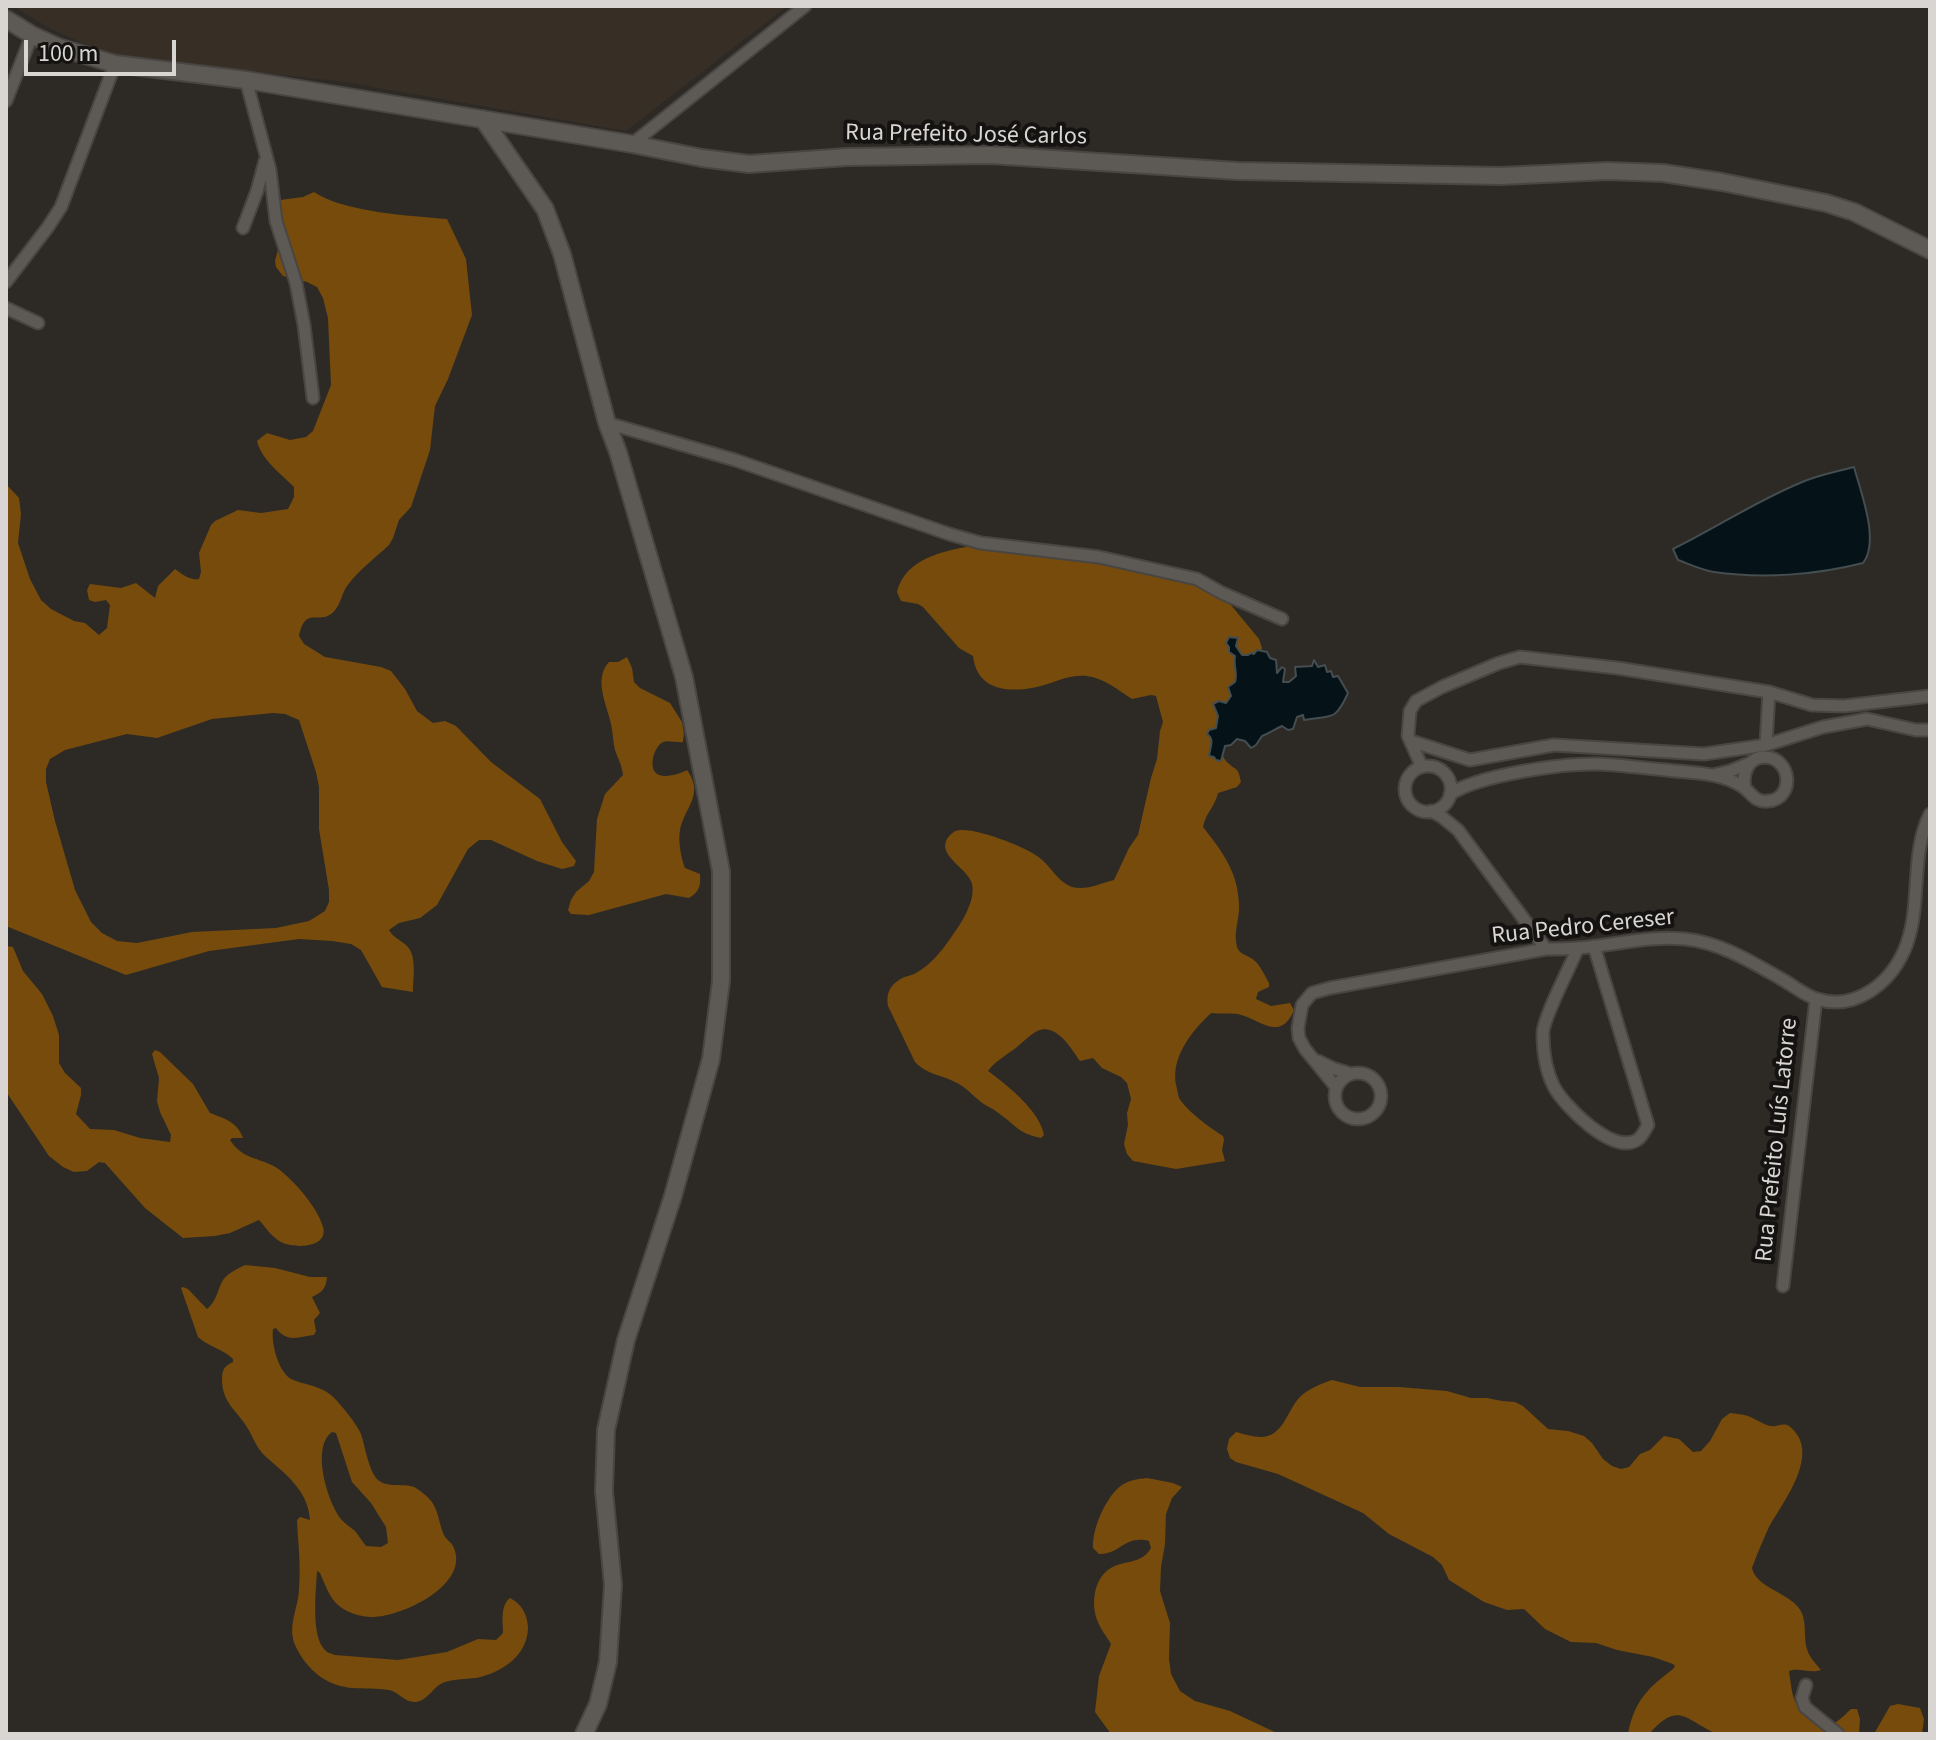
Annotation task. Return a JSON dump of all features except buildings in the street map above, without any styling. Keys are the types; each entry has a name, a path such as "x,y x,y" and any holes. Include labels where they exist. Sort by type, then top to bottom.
{"main road":[{"name":"Rua Prefeito José Carlos","path":"6,19 32,35 69,51 115,64 246,80 749,164 847,157 991,155 1238,171 1501,176 1607,171 1663,173 1826,203 1854,212 1930,250"},
{"path":"483,119 545,209 562,254 607,423 684,677 721,871 721,981 711,1059 673,1196 626,1340 606,1430 604,1491 613,1585 608,1662 598,1704 584,1734"}],"street":[{"path":"632,144 805,6"},
{"path":"6,101 32,35"},
{"path":"6,282 61,207 115,64"},
{"path":"246,80 266,153 276,221 299,297 313,398"},
{"path":"243,228 260,181 266,153"},
{"path":"6,308 38,323"},
{"path":"607,423 735,460 981,543 1099,557 1197,579 1282,619"},
{"path":"1422,767 1408,736 1410,711 1416,701 1442,687 1520,657 1617,668 1769,692 1812,705 1844,706 1930,696"},
{"path":"1766,745 1769,692"},
{"path":"1411,741 1470,760 1554,745 1704,754 1766,745 1823,727 1867,719 1916,730 1930,730"},
{"path":"1758,758 1776,760 1786,771 1787,787 1776,799 1767,802 1758,800 1745,788 1745,770 1758,758"},
{"path":"1713,775 1751,763"},
{"path":"1431,811 1444,805 1465,785 1536,770 1598,764 1713,775 1745,788"},
{"path":"1481,781 1446,775 1435,767 1422,767 1409,776 1405,790 1411,804 1442,817 1458,830 1546,949"},
{"path":"1446,775 1458,830"},
{"path":"1816,999 1838,1002 1860,997 1886,979 1898,962 1910,929 1922,837 1930,814"},
{"name":"Rua Pedro Cereser","path":"1336,1087 1299,1038 1298,1028 1302,1005 1312,993 1330,988 1546,949 1653,938 1686,939 1732,951 1816,999"},
{"path":"1578,948 1542,1029 1548,1070 1563,1101 1577,1116 1592,1128 1627,1143 1638,1139 1648,1125 1594,946"},
{"name":"Rua Prefeito Luís Latorre","path":"1783,1286 1816,999"},
{"path":"1314,1059 1351,1074 1369,1076 1378,1085 1380,1103 1368,1117 1356,1119 1344,1115 1336,1105 1336,1087 1351,1074"},
{"path":"1806,1685 1802,1698 1805,1707 1838,1734"}],"shaded area":[{"path":"13,6 787,6 626,131 339,81 107,54 49,28"},
{"path":"314,192 359,209 447,219 466,259 472,315 435,406 430,450 411,507 399,520 389,545 351,580 334,611 326,617 308,618 299,636 304,644 325,657 391,671 417,711 433,723 445,721 456,726 491,762 540,799 562,842 576,861 574,866 562,869 491,840 479,840 468,849 437,905 420,918 399,923 389,930 406,945 413,957 413,992 382,987 361,950 351,944 299,939 209,951 126,975 6,926 6,484 19,498 18,543 41,600 51,609 85,623 99,635 107,628 110,605 106,600 89,600 87,590 90,584 121,588 136,583 155,598 158,586 175,569 189,578 199,579 199,553 215,521 238,510 261,513 288,509 294,497 294,487 267,460 257,441 267,433 290,440 306,437 313,431 331,385 328,318 323,298 317,287 283,276 275,261 281,238 280,200","holes":["285,714 299,720 316,772 319,829 329,890 325,911 309,921 276,928 192,932 137,943 117,941 102,933 91,922 75,890 46,782 50,759 65,750 127,734 157,738 212,719"]},
{"path":"1854,467 1869,530 1868,554 1863,563 1808,573 1751,575 1709,571 1678,560 1673,549 1752,506 1806,480"},
{"path":"972,546 1026,555 1074,556 1216,587 1259,639 1262,648 1260,655 1219,747 1225,760 1238,772 1241,782 1237,787 1218,793 1203,827 1222,853 1236,882 1239,904 1237,947 1258,964 1269,983 1269,987 1258,992 1256,999 1271,1006 1290,1003 1294,1010 1288,1020 1276,1027 1238,1014 1211,1013 1184,1046 1175,1075 1179,1098 1193,1114 1223,1136 1225,1161 1176,1169 1133,1161 1124,1144 1131,1099 1127,1083 1102,1068 1093,1058 1080,1061 1057,1033 1044,1029 1034,1033 988,1071 1030,1108 1044,1135 1041,1138 1027,1134 959,1084 919,1066 888,1006 888,995 893,985 921,970 935,958 958,927 972,898 970,878 946,851 945,845 951,834 955,831 974,831 1013,844 1035,854 1072,887 1088,887 1114,880 1138,835 1157,759 1163,722 1156,696 1132,699 1105,682 1087,676 1026,689 996,687 981,676 973,656 959,648 923,607 901,601 897,592 901,581 916,564 937,554"},
{"path":"1229,637 1238,638 1236,646 1242,655 1254,654 1257,650 1267,652 1270,658 1276,660 1277,673 1282,667 1285,669 1283,682 1289,682 1296,676 1295,667 1312,666 1314,660 1318,667 1325,665 1327,672 1331,671 1333,677 1338,676 1348,693 1340,709 1327,717 1304,720 1303,715 1297,717 1293,729 1282,726 1262,736 1251,748 1245,741 1237,739 1225,746 1221,761 1209,756 1211,741 1207,734 1216,728 1218,716 1213,704 1219,701 1226,703 1231,696 1228,687 1236,679 1235,656 1229,652 1226,643"},
{"path":"627,657 634,682 670,703 682,722 683,742 665,741 660,744 653,764 655,772 662,776 687,770 692,779 694,794 679,834 685,868 700,874 700,885 689,898 666,894 589,915 571,914 568,910 571,900 594,872 597,819 605,794 623,775 604,701 602,676 609,662 618,662"},
{"path":"6,946 13,947 23,971 42,994 53,1016 59,1035 59,1063 81,1088 76,1114 90,1129 114,1130 170,1142 171,1135 157,1101 159,1078 152,1054 155,1050 160,1052 193,1084 210,1113 238,1128 243,1138 230,1140 235,1146 246,1155 277,1168 297,1186 320,1219 323,1227 321,1239 309,1245 287,1244 275,1238 259,1220 230,1233 183,1238 145,1208 105,1163 99,1162 87,1171 74,1172 49,1156 7,1093"},
{"path":"245,1265 275,1268 310,1277 327,1277 323,1290 312,1297 320,1313 314,1320 314,1335 289,1337 273,1329 274,1349 279,1363 291,1379 326,1392 343,1408 361,1434 378,1480 414,1487 429,1499 436,1509 445,1537 453,1546 456,1560 453,1573 431,1596 385,1616 354,1614 338,1605 317,1571 316,1623 324,1649 335,1655 398,1660 447,1652 478,1639 496,1640 503,1633 503,1609 510,1598 523,1610 528,1627 523,1646 511,1662 495,1672 476,1678 445,1682 424,1698 412,1702 389,1690 334,1684 312,1670 301,1655 292,1632 300,1579 297,1520 300,1517 310,1520 307,1505 292,1481 262,1453 227,1400 222,1374 233,1359 198,1337 181,1288 188,1289 207,1309 223,1280","holes":["332,1432 336,1433 352,1482 371,1503 386,1527 388,1543 381,1547 366,1546 341,1519 326,1488 323,1449 326,1439"]},
{"path":"1332,1380 1360,1387 1447,1391 1471,1398 1515,1402 1548,1429 1584,1436 1603,1459 1621,1469 1629,1467 1640,1454 1650,1450 1664,1436 1679,1439 1693,1452 1701,1451 1722,1419 1730,1413 1748,1416 1771,1426 1789,1426 1798,1437 1802,1449 1801,1463 1752,1568 1759,1580 1793,1602 1801,1611 1808,1652 1821,1670 1789,1671 1798,1706 1808,1715 1828,1724 1836,1722 1851,1709 1857,1709 1859,1734 1717,1734 1675,1715 1649,1734 1628,1734 1638,1704 1649,1689 1673,1669 1673,1664 1596,1643 1571,1642 1545,1629 1524,1609 1507,1610 1484,1602 1449,1580 1442,1565 1433,1557 1389,1534 1363,1513 1278,1474 1230,1458 1227,1449 1229,1439 1236,1432 1261,1437 1275,1433 1302,1395"},
{"path":"1147,1478 1182,1487 1172,1498 1166,1514 1161,1567 1160,1591 1170,1623 1171,1674 1180,1691 1195,1701 1230,1711 1279,1734 1111,1734 1095,1712 1099,1676 1111,1644 1096,1616 1096,1587 1108,1570 1142,1557 1151,1548 1149,1541 1141,1540 1099,1554 1093,1548 1095,1532 1101,1514 1116,1490 1128,1482"},
{"path":"1898,1704 1920,1708 1924,1719 1922,1734 1874,1734 1890,1706"}]}
